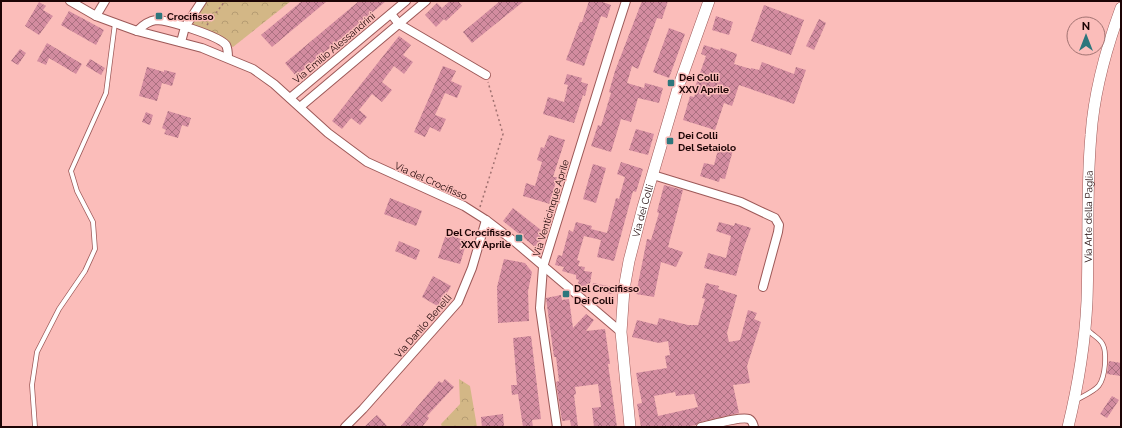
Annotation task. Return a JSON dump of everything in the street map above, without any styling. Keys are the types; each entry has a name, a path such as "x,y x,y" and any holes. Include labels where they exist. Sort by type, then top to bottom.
{"street":[{"name":"Via del Crocifisso","path":"70,1 96,16 137,31 202,48 254,69 274,84 328,133 367,162 464,206 478,214 515,242 621,332"},
{"path":"96,16 105,1"},
{"path":"180,42 185,27 202,1"},
{"name":"Via Emilio Alessandrini","path":"290,98 406,1"},
{"path":"300,108 426,1"},
{"name":"Via Venticinque Aprile","path":"557,427 540,308 543,267 626,1"},
{"name":"Via dei Colli","path":"630,427 621,332 624,289 629,261 652,175 679,85 708,1"},
{"name":"Via Arte della Paglia","path":"1068,427 1082,354 1086,302 1091,134 1097,91 1109,41 1121,8"},
{"name":"Via Emilio Alessandrini","path":"391,14 399,24 486,75"},
{"path":"137,31 145,24 156,20 202,32 221,41 226,46 228,58"},
{"path":"652,175 741,202 776,218 779,225 778,232 763,287"},
{"name":"Via Danilo Benelli","path":"344,427 363,409 458,302 472,268 486,220"},
{"path":"701,427 742,418 750,419 753,422 754,427"}],"lane":[{"path":"35,427 32,385 37,352 59,308 85,271 94,249 93,222 77,191 71,171 106,93 115,23"},
{"path":"1074,401 1097,388 1102,382 1104,376 1105,353 1103,344 1084,326"}],"path":[{"path":"202,32 225,1"},
{"path":"478,214 503,134 486,75"}],"green space":[{"path":"205,1 291,1 233,47 188,26"},
{"path":"459,379 470,386 477,427 442,427 441,424 460,404"}],"building":[{"path":"302,1 327,1 272,47 261,35"},
{"path":"359,1 386,1 296,76 285,63"},
{"path":"450,1 458,1 462,6 446,21 444,19 436,27 425,15 437,3 442,8"},
{"path":"500,1 524,1 472,43 463,32"},
{"path":"589,1 600,1 611,5 607,18 601,16 584,66 566,60"},
{"path":"642,1 668,1 662,19 657,18 638,69 632,66 627,83 644,88 645,83 663,88 659,103 638,98 631,122 621,119 611,152 591,146 598,125 601,126 611,93 609,92 615,71"},
{"path":"39,2 46,6 43,10 53,16 39,35 25,26"},
{"path":"764,5 804,20 791,55 751,41"},
{"path":"69,11 104,30 96,45 61,25"},
{"path":"716,16 733,22 729,35 712,30"},
{"path":"819,19 826,23 814,50 806,46"},
{"path":"669,28 685,34 669,78 653,72"},
{"path":"399,36 411,45 403,55 413,62 404,74 394,66 382,82 392,90 382,102 372,94 359,110 367,117 360,125 351,118 342,129 332,121"},
{"path":"47,43 82,64 76,74 49,58 46,65 37,61"},
{"path":"704,45 720,50 721,48 737,54 734,64 751,69 759,70 762,62 794,74 796,67 806,70 794,104 739,85 732,106 724,103 715,130 683,120 690,96 694,97 697,88 695,87 706,56 701,54"},
{"path":"20,49 26,53 18,65 11,61"},
{"path":"90,59 105,68 101,75 86,66"},
{"path":"443,66 456,71 451,81 462,86 457,98 445,93 435,115 446,119 440,132 430,127 425,137 414,132"},
{"path":"147,67 164,72 164,70 176,73 172,86 162,83 157,101 139,96"},
{"path":"567,74 582,78 581,82 588,84 585,96 583,95 574,123 543,114 548,97 564,102 568,85 564,84"},
{"path":"168,111 191,118 188,127 182,125 178,138 164,134 166,130 162,128"},
{"path":"146,112 153,115 150,125 142,122"},
{"path":"636,129 654,134 648,155 629,150"},
{"path":"549,135 565,140 553,177 557,177 550,204 523,196 526,183 535,186 542,162 537,160 541,147 544,148"},
{"path":"719,146 733,150 725,179 720,178 719,182 700,176 704,163 714,165"},
{"path":"621,162 643,169 636,192 633,191 614,261 597,257 601,240 584,236 577,260 580,261 578,266 585,267 584,271 592,272 589,289 577,287 579,280 576,279 576,275 562,271 564,267 555,265 558,255 562,256 569,230 573,232 576,222 592,226 591,229 607,233 616,198 619,199 625,177 617,174"},
{"path":"593,164 606,168 596,203 583,199"},
{"path":"664,185 683,190 668,247 683,252 676,267 661,262 654,297 636,294 647,239 651,240 659,213 657,212"},
{"path":"390,198 422,211 416,226 384,214"},
{"path":"513,208 546,234 535,247 503,221"},
{"path":"719,222 734,226 735,223 751,228 736,276 704,268 708,253 726,258 731,236 716,231"},
{"path":"446,234 467,241 460,264 438,258"},
{"path":"399,241 420,250 416,260 395,251"},
{"path":"504,259 525,263 532,272 528,291 529,321 498,323 497,287"},
{"path":"433,276 451,286 439,307 422,297"},
{"path":"593,283 613,287 612,294 592,290"},
{"path":"706,283 719,286 718,289 737,295 727,333 729,342 740,340 748,310 757,313 754,319 761,322 747,366 750,383 733,385 739,413 685,427 641,427 637,404 642,403 636,373 667,368 665,356 670,355 668,341 659,343 632,337 637,320 657,325 659,318 688,325 698,325 705,299 702,298","holes":["675,392 676,396 694,394 698,407 658,416 654,396"]},
{"path":"561,295 562,300 569,299 573,328 586,314 594,320 586,331 605,329 610,364 608,364 617,427 594,427 592,408 601,407 598,384 575,387 576,394 574,395 578,427 571,427 570,420 562,421 556,382 559,381 556,357 554,357 546,298"},
{"path":"531,336 541,419 532,420 533,427 523,427 518,394 512,395 511,385 517,385 513,338"},
{"path":"1109,361 1121,363 1121,376 1107,374"},
{"path":"445,379 454,387 427,416 429,418 422,427 400,427 439,381 442,383"},
{"path":"1112,396 1119,400 1107,418 1100,414"},
{"path":"503,414 504,427 482,427 481,417"},
{"path":"377,415 388,427 364,427"}],"place":[{"name":"Crocifisso","path":"159,16"},
{"name":"Dei Colli XXV Aprile","path":"671,83"},
{"name":"Dei Colli Del Setaiolo","path":"670,141"},
{"name":"Del Crocifisso XXV Aprile","path":"519,238"},
{"name":"Del Crocifisso Dei Colli","path":"566,294"}]}
